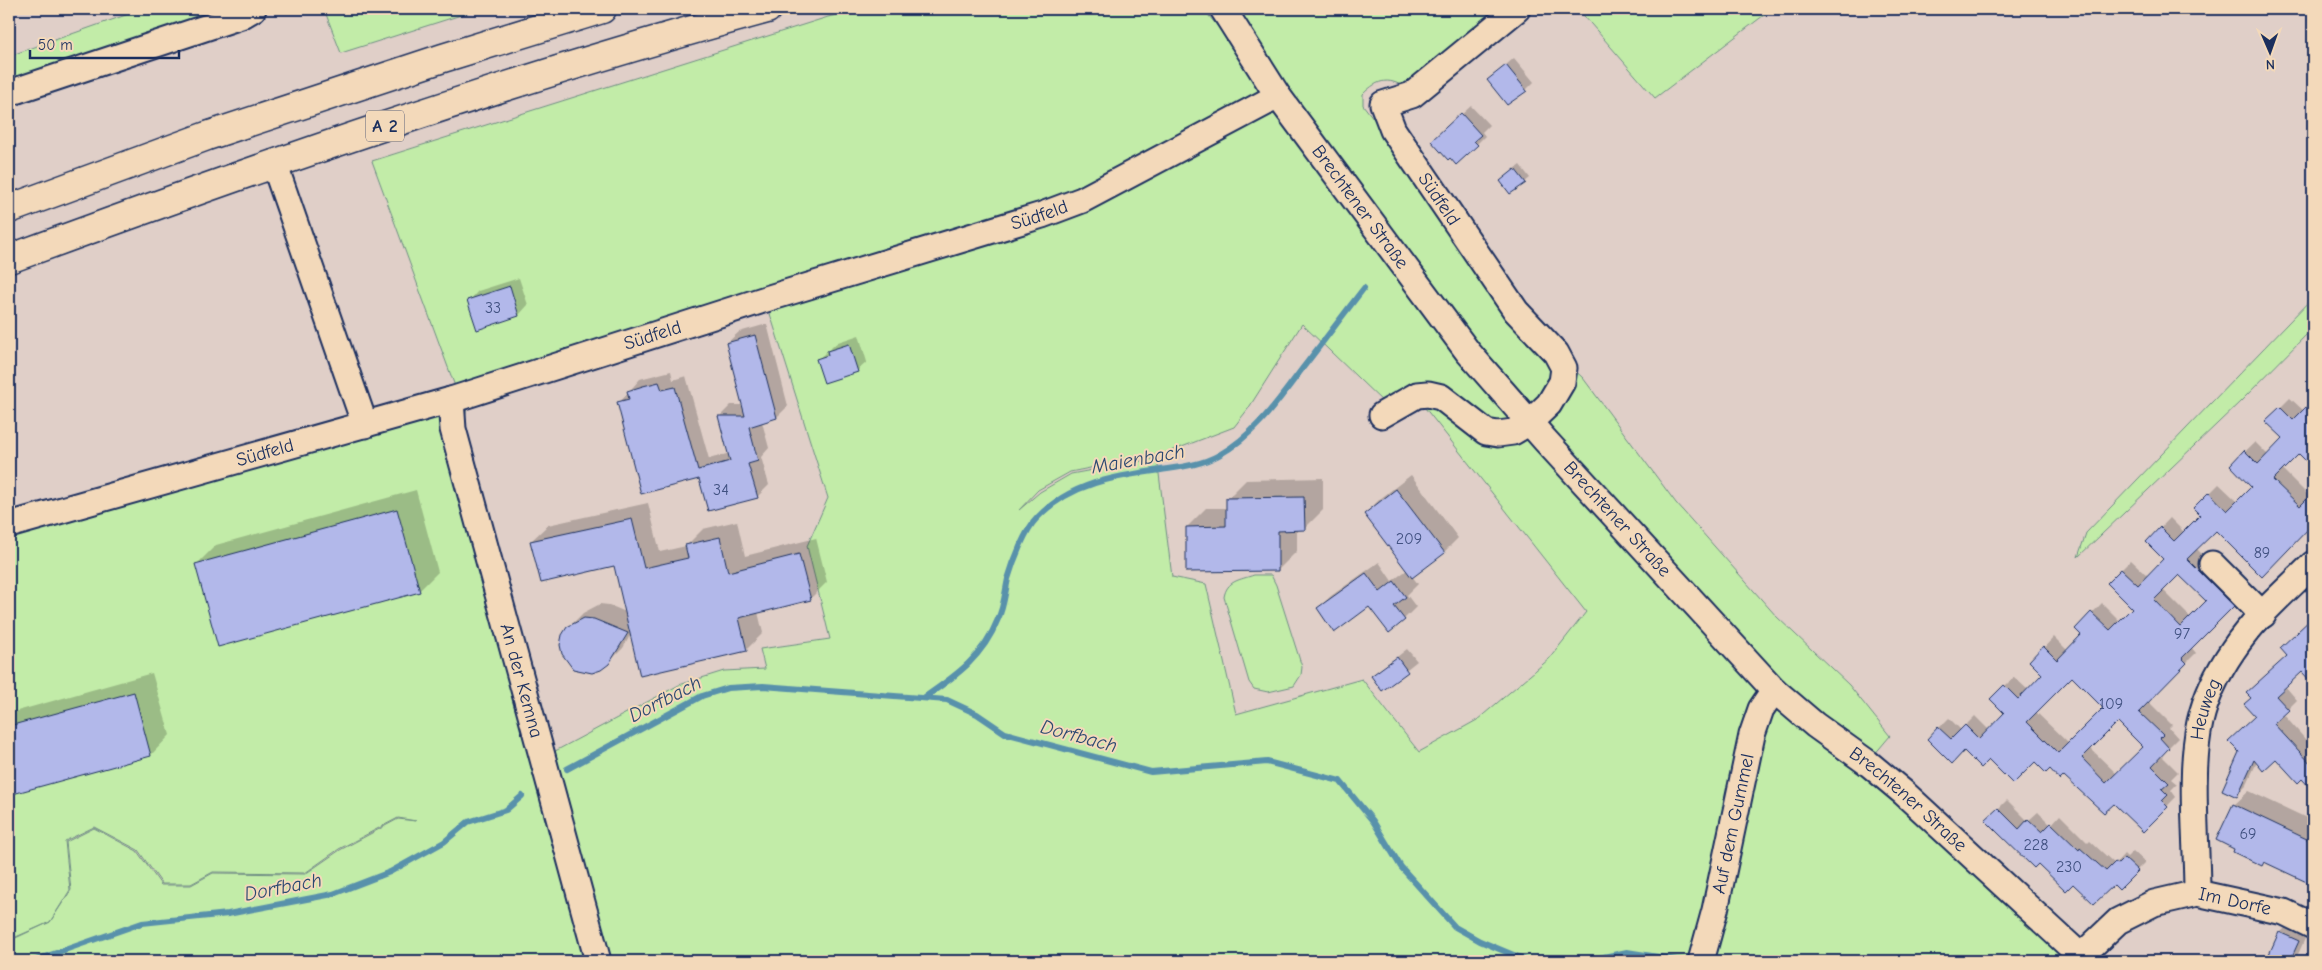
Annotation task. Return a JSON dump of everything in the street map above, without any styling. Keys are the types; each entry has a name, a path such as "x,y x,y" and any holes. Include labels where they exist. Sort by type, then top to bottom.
{"highway":[{"name":"A 2","path":"9,209 207,136 443,58 602,9"},
{"name":"A 2","path":"9,259 274,162 580,62 766,9"}],"street":[{"path":"9,92 241,16 253,9"},
{"name":"Brechtener Straße","path":"1223,9 1278,96 1468,352 1530,422 1774,690 1815,725 1868,763 1904,793 2084,958"},
{"name":"Südfeld","path":"1517,9 1412,95 1383,104 1393,130 1472,247 1516,311 1556,353 1564,368 1562,382 1549,404 1530,422"},
{"name":"Südfeld","path":"9,526 451,400 766,299 1042,215 1082,200 1278,96"},
{"path":"274,162 365,425"},
{"path":"1382,415 1417,394 1428,394 1441,397 1486,432 1498,434 1513,432 1530,422"},
{"name":"An der Kemna","path":"451,400 453,429 598,961"},
{"path":"2212,564 2263,615"},
{"name":"Heuweg","path":"2197,893 2195,754 2206,700 2234,649 2263,615 2313,564"},
{"name":"Auf dem Gummel","path":"1701,961 1715,910 1752,735 1761,709 1774,690"},
{"name":"Im Dorfe","path":"2084,958 2118,921 2154,903 2197,893 2284,912 2313,926"}],"green space":[{"path":"143,9 228,9 9,83 9,56"},
{"path":"324,9 480,9 341,53"},
{"path":"861,9 1203,9 1276,95 1240,9 1509,9 1409,90 1390,81 1380,82 1363,94 1363,105 1556,353 1583,378 1676,503 1777,617 1849,685 1890,736 1868,762 2084,961 9,961 9,941 50,922 9,940 9,535 467,406 462,440 544,757 679,685 724,671 765,669 760,649 830,639 807,546 828,498 766,301 1080,193 456,389 372,161 828,17","holes":["1302,324 1386,405 1410,389 1586,612 1549,659 1477,720 1419,752 1362,679 1236,714 1206,584 1172,577 1157,458 1071,474 1040,492 1019,510 1038,490 1070,472 1166,453 1234,427 1248,409","398,818 416,821 398,819 340,850 305,874 213,873 191,885 161,885 137,851 94,828 66,842 71,890 50,922 70,890 65,841 94,827 138,850 162,884 191,884 213,872 305,873 339,849"]},
{"path":"1578,9 1772,9 1655,98"},
{"path":"2313,297 2313,328 2241,401 2078,557 2086,533"},
{"path":"1254,575 1271,575 1276,585 1302,667 1301,675 1294,686 1268,692 1254,689 1249,682 1224,597 1231,584"}],"building":[{"path":"1506,65 1527,91 1507,105 1487,80"},
{"path":"1461,113 1481,135 1474,141 1478,145 1456,165 1450,158 1448,160 1431,141"},
{"path":"1515,169 1526,183 1510,194 1500,181"},
{"path":"510,286 519,316 477,330 467,300"},
{"path":"755,335 777,418 749,427 758,461 748,464 758,498 708,511 699,479 641,494 617,402 629,399 627,391 643,386 659,382 662,390 675,387 698,470 730,461 718,416 745,416 726,343"},
{"path":"849,344 858,372 824,383 816,359 828,355 827,351"},
{"path":"2313,400 2313,468 2299,454 2273,480 2300,506 2313,493 2313,524 2262,577 2216,531 2187,559 2234,606 2182,658 2187,663 2139,712 2163,735 2160,738 2169,748 2152,766 2169,783 2162,789 2168,795 2162,801 2168,807 2143,832 2114,804 2104,813 2064,776 2060,780 2050,769 2046,773 2035,762 2013,784 1989,760 1981,768 1964,751 1952,764 1927,739 1938,727 1951,739 1965,725 1979,739 2004,713 1990,699 2004,685 2018,699 2042,674 2029,661 2043,646 2057,660 2081,635 2075,629 2091,612 2110,630 2132,608 2107,583 2121,569 2138,585 2163,559 2146,542 2160,527 2174,541 2200,515 2193,508 2209,492 2227,511 2251,487 2230,465 2244,450 2258,464 2283,438 2265,421 2280,407 2293,420","holes":["2179,575 2206,601 2180,627 2154,600","2072,677 2103,708 2058,753 2027,722","2118,722 2143,747 2106,783 2082,758"]},
{"path":"1396,489 1445,553 1412,578 1364,514"},
{"path":"1304,497 1305,530 1278,531 1278,571 1186,572 1186,527 1226,526 1226,498"},
{"path":"397,509 420,592 218,647 195,564"},
{"path":"632,519 644,568 688,558 685,545 720,537 728,572 799,554 811,600 739,618 747,651 640,676 614,566 541,583 530,541"},
{"path":"1366,573 1380,592 1394,581 1406,597 1394,606 1405,620 1389,633 1369,607 1334,633 1317,608"},
{"path":"2313,617 2313,684 2302,672 2276,696 2289,710 2274,724 2313,766 2313,791 2302,779 2298,783 2276,759 2263,771 2254,760 2237,797 2222,790 2239,752 2228,741 2255,716 2244,704 2251,698 2246,693 2287,656 2280,648"},
{"path":"584,618 594,619 628,633 609,664 601,670 592,673 573,669 562,654 560,645 562,635 567,627"},
{"path":"1397,657 1408,672 1382,691 1371,676"},
{"path":"134,692 151,756 9,795 9,726"},
{"path":"2233,804 2313,842 2313,885 2264,862 2262,866 2233,852 2234,849 2216,840"},
{"path":"1998,808 2019,829 2028,819 2042,832 2051,823 2079,850 2080,848 2106,871 2115,862 2118,864 2124,858 2138,871 2119,890 2114,885 2094,904 2073,884 2066,891 2038,864 2034,868 1985,820"},
{"path":"2279,932 2299,941 2290,961 2266,961"}],"waterway":[{"name":"Maienbach","path":"925,697 958,673 977,655 985,644 1000,614 1016,555 1028,530 1037,518 1064,497 1094,483 1127,475 1183,467 1212,458 1232,447 1244,438 1275,405 1364,288"},
{"name":"Dorfbach","path":"567,769 702,696 728,688 763,686 947,700 977,714 1005,733 1151,772 1267,762 1340,781 1373,821 1401,867 1455,927 1480,941 1528,961"},
{"name":"Dorfbach","path":"33,961 142,923 228,914 333,894 390,872 444,842 468,822 506,810 522,796"},
{"name":"Dorfbach","path":"1585,961 1627,952 1683,961"}]}
